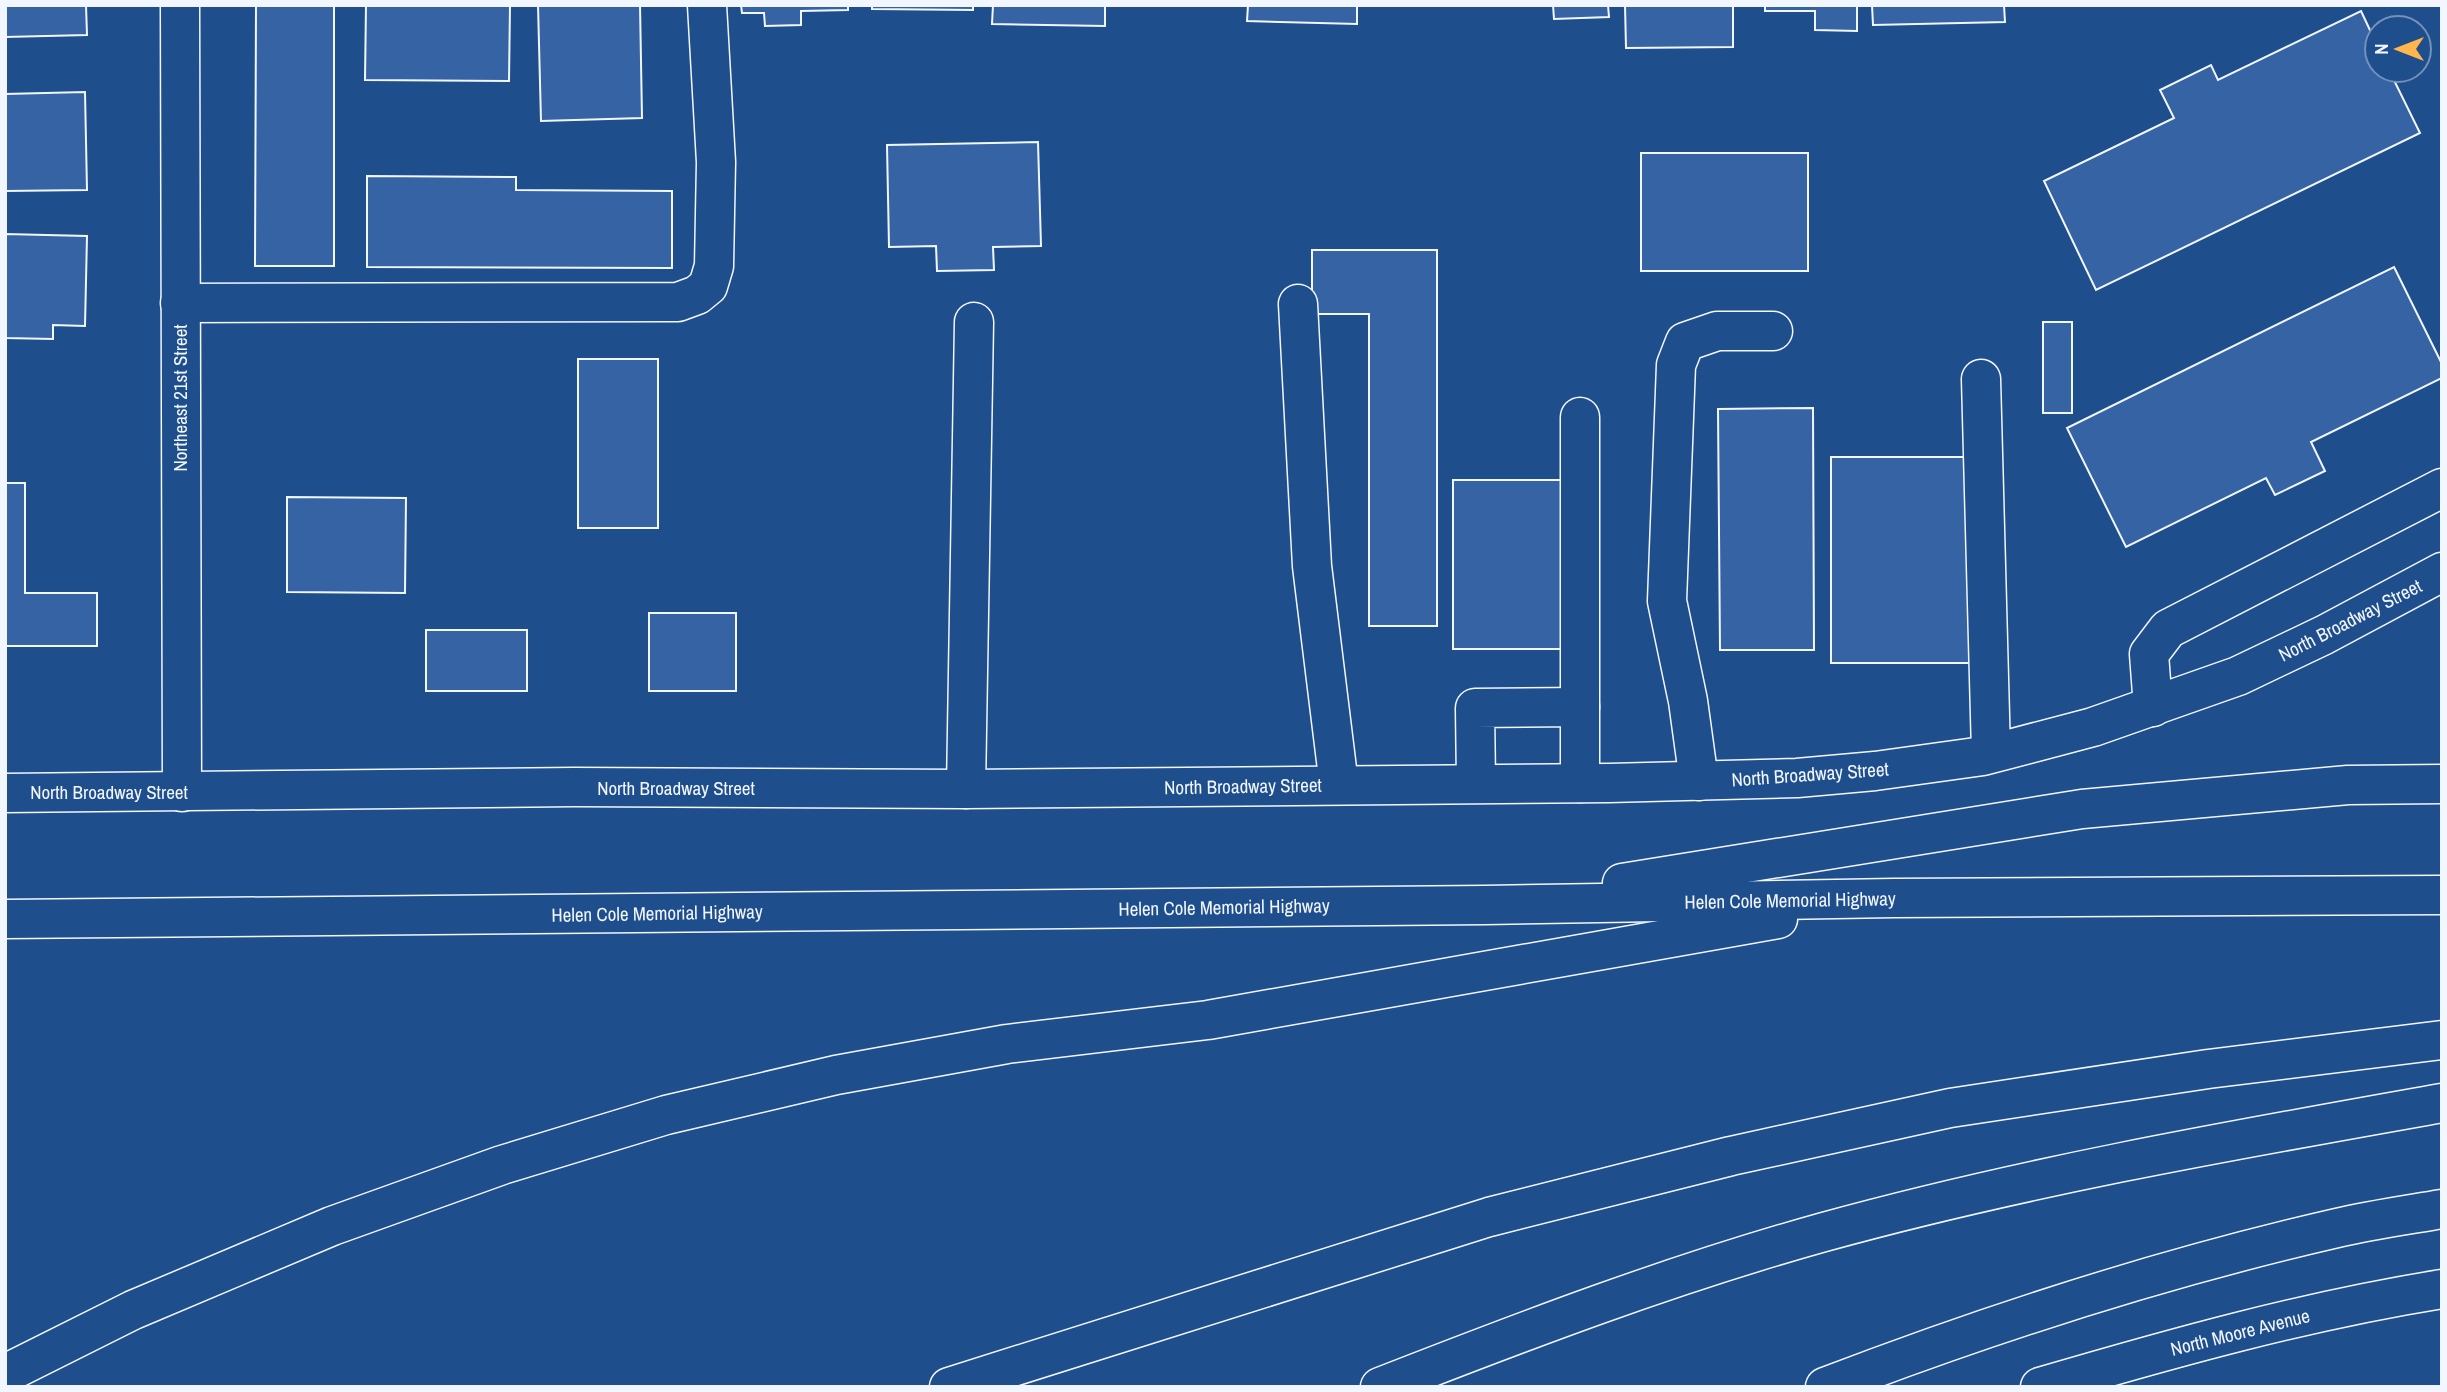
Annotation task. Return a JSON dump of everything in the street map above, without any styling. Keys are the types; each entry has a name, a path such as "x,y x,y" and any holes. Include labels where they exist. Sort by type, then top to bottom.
{"main road":[{"name":"Northeast 21st Street","path":"180,5 182,792"},
{"path":"180,303 678,302 697,295 708,286 714,266 716,162 707,5"},
{"path":"1298,304 1312,566 1339,785"},
{"path":"966,789 974,322"},
{"path":"1699,781 1688,701 1667,601 1676,365 1685,342 1717,331 1773,331"},
{"path":"1981,379 1991,753"},
{"path":"1580,417 1580,783"},
{"path":"2153,706 2148,654 2168,629 2442,488"},
{"name":"North Broadway Street","path":"5,793 575,788 966,789 1580,783 1836,775 1991,753 2094,727 2238,676 2324,635 2442,572"},
{"path":"1476,783 1475,708 1580,706"},
{"path":"1485,905 2082,809 2348,785 2442,784"},
{"name":"Helen Cole Memorial Highway","path":"5,919 1485,905 1894,898 2442,895"},
{"path":"5,1374 133,1310 332,1226 502,1164 666,1115 836,1075 1007,1044 1208,1020 1894,898"},
{"path":"949,1387 1489,1217 1731,1156 1950,1108 2208,1069 2442,1040"},
{"path":"1380,1387 1580,1310 1823,1233 2041,1178 2442,1103"},
{"path":"1825,1387 1929,1347 2114,1286 2338,1227 2442,1209"},
{"name":"North Moore Avenue","path":"2040,1387 2148,1371 2238,1331 2372,1300 2442,1289"}],"building":[{"path":"5,5 86,5 87,35 5,37"},
{"path":"256,5 334,5 334,266 255,266"},
{"path":"366,5 510,5 509,81 365,80"},
{"path":"538,5 640,5 642,118 541,121"},
{"path":"741,5 848,5 848,10 801,11 801,25 765,26 764,13 742,13"},
{"path":"872,5 973,5 973,10 872,9"},
{"path":"993,5 1105,5 1105,26 992,24"},
{"path":"1248,5 1357,5 1357,24 1247,21"},
{"path":"1553,5 1608,5 1609,17 1554,19"},
{"path":"1625,5 1733,5 1733,47 1626,48"},
{"path":"1765,5 1857,5 1857,31 1815,30 1815,11 1765,11"},
{"path":"1872,5 2004,5 2005,22 1873,25"},
{"path":"2361,11 2363,84 2396,84 2420,133 2096,290 2044,181 2174,118 2160,90 2211,65 2218,80"},
{"path":"85,92 87,190 5,191 5,94"},
{"path":"1038,142 1041,246 993,247 994,270 937,271 936,246 889,247 887,145"},
{"path":"1641,153 1808,153 1808,271 1641,271"},
{"path":"367,176 516,177 516,190 672,191 672,268 367,267"},
{"path":"5,234 87,236 85,326 53,325 53,339 5,338"},
{"path":"1312,250 1437,250 1437,626 1369,626 1369,314 1312,314"},
{"path":"2394,267 2442,364 2442,378 2311,442 2325,471 2275,495 2266,478 2126,547 2067,428"},
{"path":"2043,322 2072,322 2072,413 2043,413"},
{"path":"578,359 658,359 658,528 578,528"},
{"path":"1813,408 1814,650 1720,650 1718,409"},
{"path":"1831,457 1973,457 1973,663 1831,663"},
{"path":"1453,480 1562,480 1562,649 1453,649"},
{"path":"5,483 25,483 25,593 97,593 97,646 5,646"},
{"path":"287,497 406,498 405,593 287,592"},
{"path":"649,613 736,613 736,691 649,691"},
{"path":"426,630 527,630 527,691 426,691"}]}
